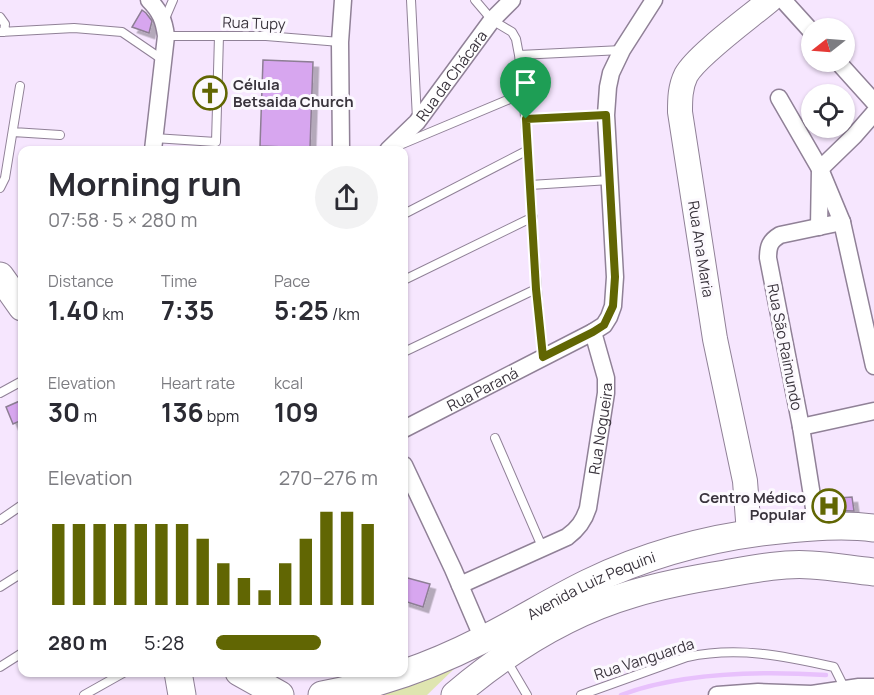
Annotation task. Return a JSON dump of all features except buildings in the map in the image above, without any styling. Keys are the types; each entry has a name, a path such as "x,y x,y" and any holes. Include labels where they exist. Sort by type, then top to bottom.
{"main road":[{"path":"0,276 18,301"},
{"name":"Avenida Luiz Pequini","path":"408,670 483,639 590,582 677,547 749,533 818,527 874,528"},
{"path":"809,565 874,555"},
{"name":"Avenida Luiz Pequini","path":"455,695 479,675 575,616 630,594 679,581 759,568 809,565 874,572"},
{"path":"172,695 176,677"},
{"path":"178,677 182,695"},
{"path":"246,677 280,695"},
{"name":"Avenida Luiz Pequini","path":"337,694 392,677"}],"street":[{"path":"148,0 160,13 165,28 153,144"},
{"path":"341,146 340,42 343,0"},
{"name":"Rua da Chácara","path":"393,146 417,122 492,20 512,0"},
{"path":"593,332 604,325 613,306 615,277 606,115 610,73 621,50 654,0"},
{"name":"Rua Ana Maria","path":"749,533 745,481 715,339 680,112 680,94 687,75 700,59 770,0"},
{"path":"783,0 801,20"},
{"path":"847,72 874,102"},
{"path":"779,98 820,168 842,222 874,366"},
{"path":"819,227 820,168 854,136 874,113"},
{"name":"Rua São Raimundo","path":"818,527 768,258 768,247 780,236 842,222"},
{"name":"Rua Paraná","path":"408,427 593,332"},
{"name":"Rua Nogueira","path":"460,585 543,549 576,530 584,519 588,508 606,393 606,378 593,332"},
{"path":"801,427 874,411"},
{"path":"411,495 460,585 483,639"},
{"path":"717,695 758,692 812,694 845,689 870,690"}],"lane":[{"path":"165,28 173,0"},
{"path":"411,0 417,122"},
{"path":"476,0 492,20 512,32 516,39 524,93 536,289 543,357"},
{"path":"0,17 5,24 2,32 74,28 122,32 163,60"},
{"name":"Rua Tupy","path":"165,28 219,36 266,36 340,42"},
{"path":"153,144 216,142 219,36"},
{"path":"519,55 621,50"},
{"path":"0,188 5,178 20,86"},
{"path":"397,146 524,93"},
{"path":"526,119 606,115"},
{"path":"13,132 60,135"},
{"path":"408,212 528,150"},
{"path":"530,185 610,180"},
{"path":"408,278 533,217"},
{"path":"408,350 536,289"},
{"path":"0,393 18,383"},
{"path":"495,438 543,549"},
{"path":"0,520 18,508"},
{"path":"0,586 18,575"},
{"name":"Rua Vanguarda","path":"581,695 687,657 738,651 783,656 834,667 845,689"},
{"path":"0,667 18,656"},
{"path":"505,658 527,695"},
{"path":"84,695 116,677"},
{"path":"99,686 104,695"}],"green space":[{"path":"456,667 427,695 373,695"}],"waterway":[{"path":"621,695 670,682 722,675 775,673 826,675"}],"place":[{"name":"Célula Betsaida Church","path":"210,93"},
{"name":"Centro Médico Popular","path":"829,506"}],"route":[{"path":"606,115 615,277 613,306 604,325 543,357 536,289 526,119 606,115"}]}
